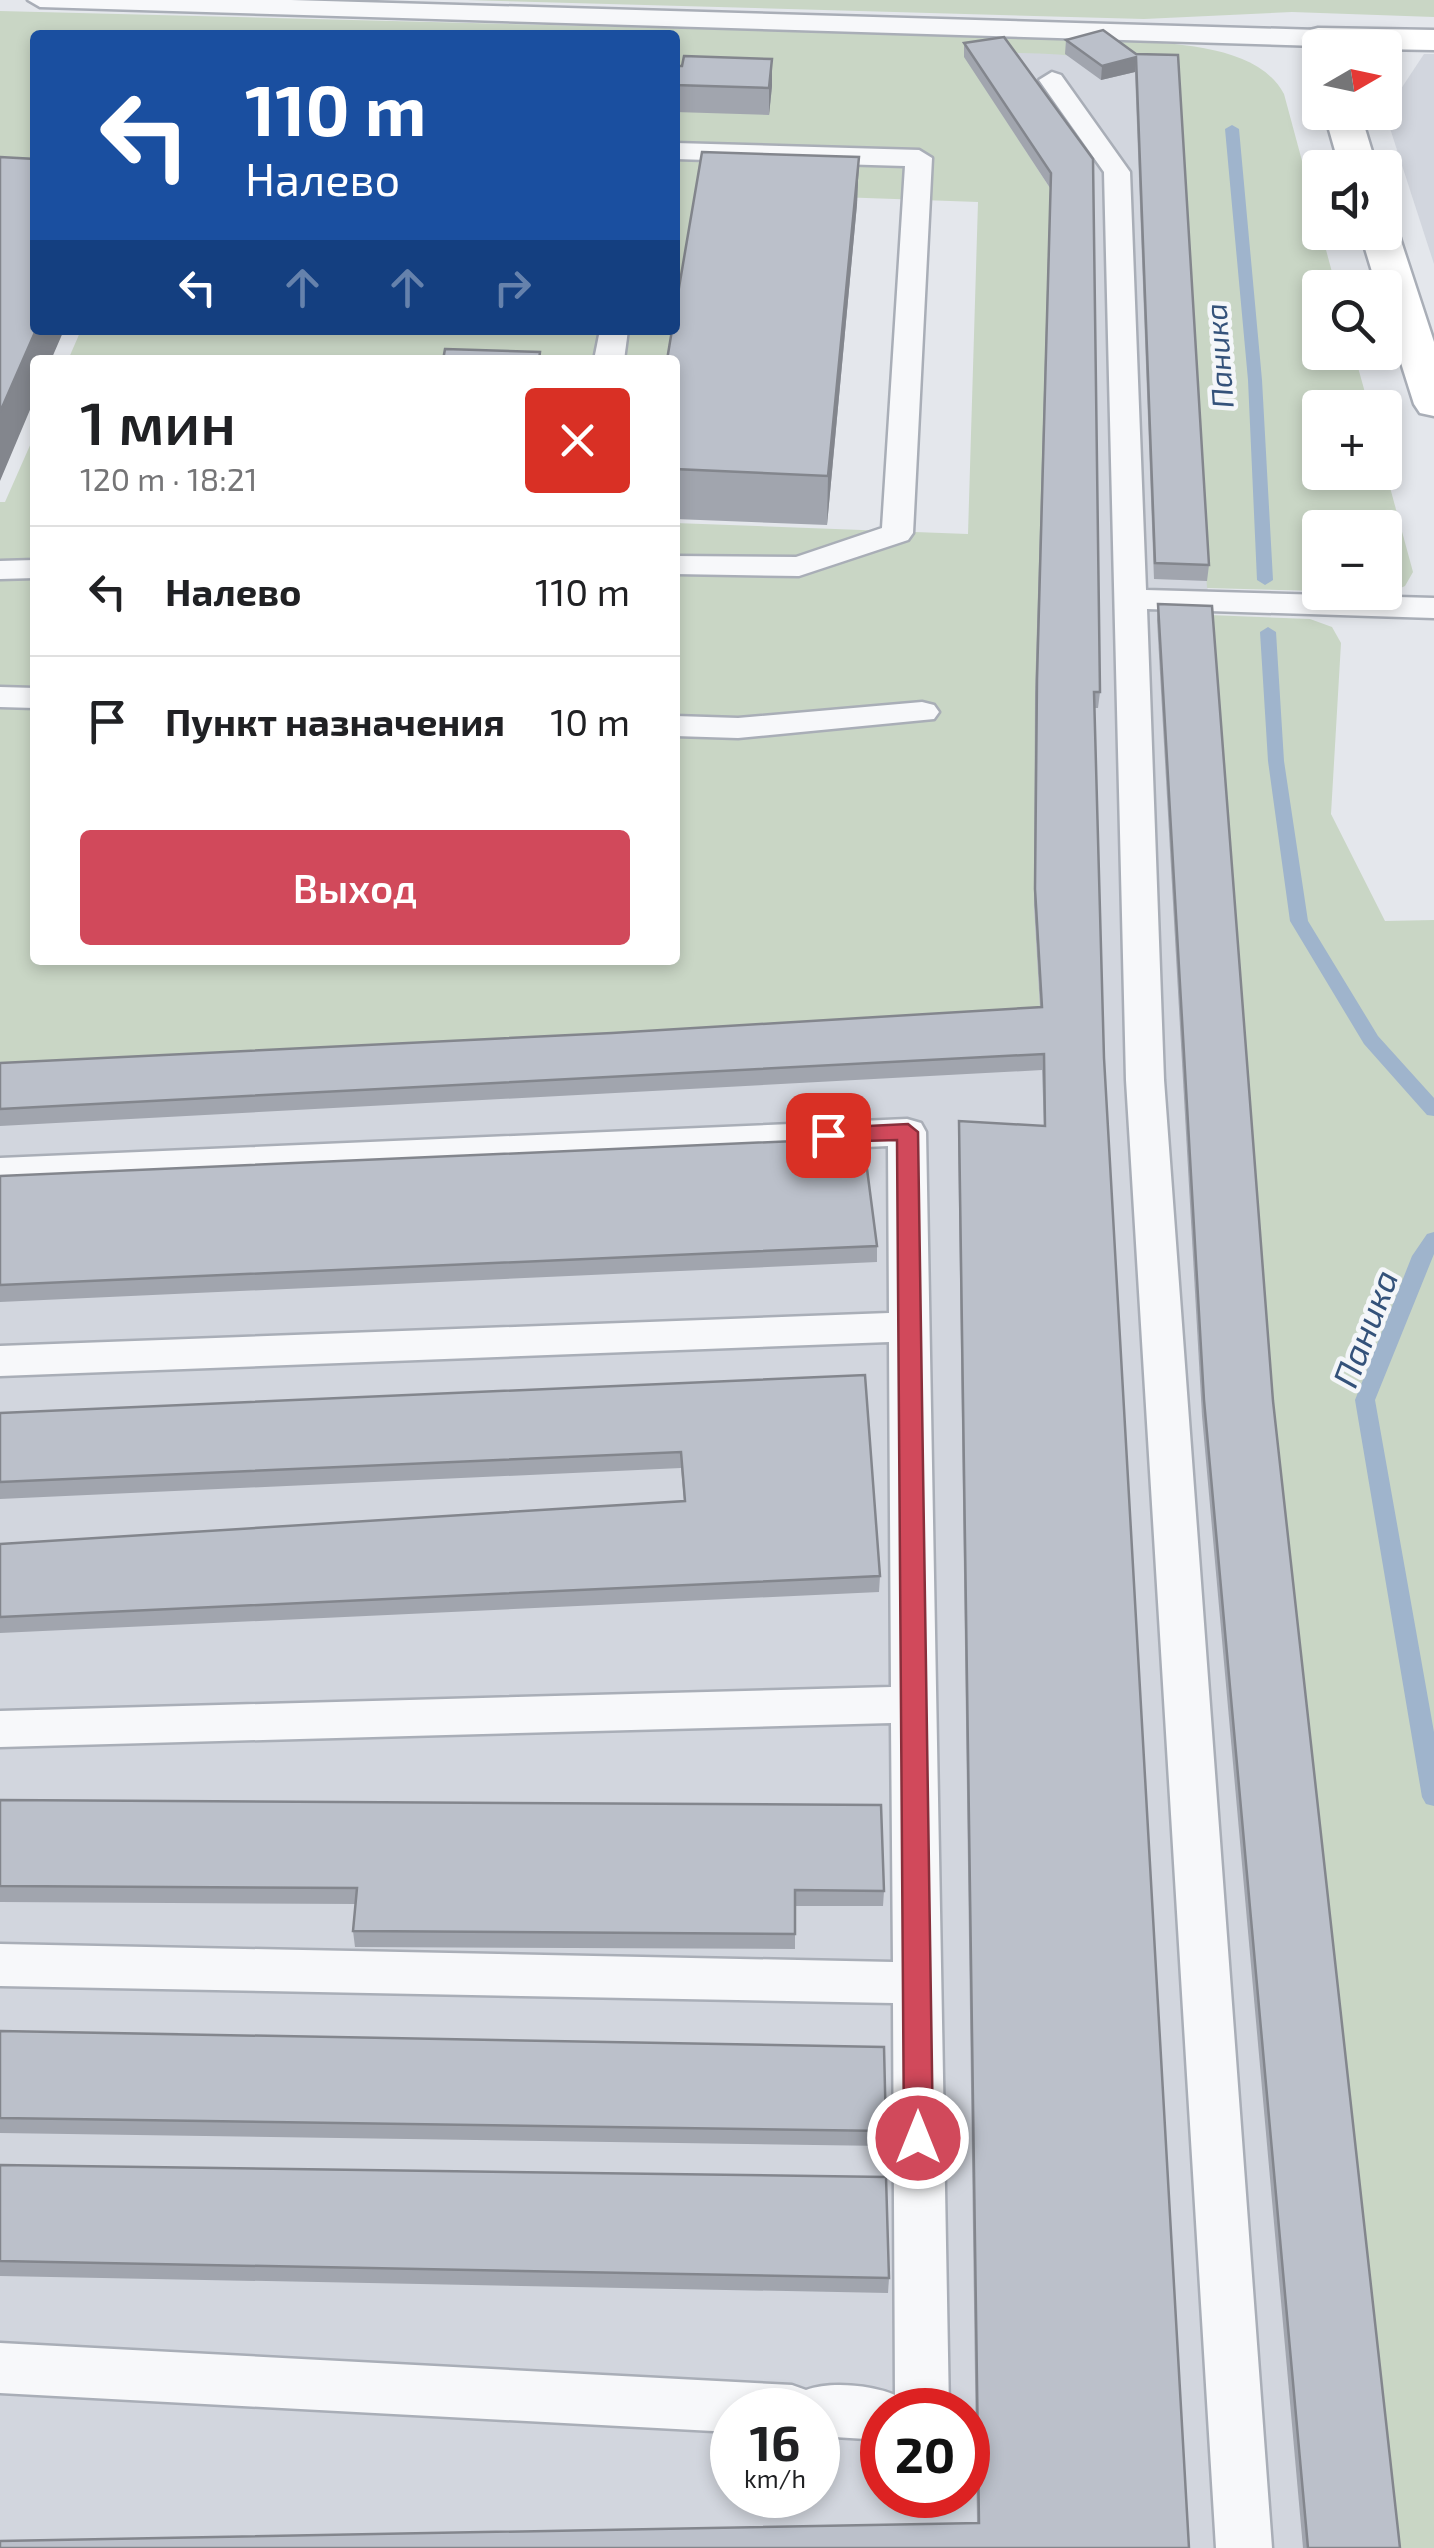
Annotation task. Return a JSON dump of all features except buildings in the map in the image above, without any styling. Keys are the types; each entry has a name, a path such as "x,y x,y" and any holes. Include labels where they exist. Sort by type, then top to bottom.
{"street":[{"path":"1402,41 1434,40"},
{"path":"1387,250 1422,330 1434,404"}],"lane":[{"path":"40,0 1302,42"},
{"path":"141,30 151,3"},
{"path":"1052,80 1117,172 1145,1080 1244,2548"},
{"path":"680,152 918,158 896,533 799,567 680,565"},
{"path":"0,570 30,569"},
{"path":"1130,599 1434,608"},
{"path":"0,697 30,698"},
{"path":"680,726 738,728 922,712"},
{"path":"0,1171 908,1132 922,2388"},
{"path":"0,1360 909,1327"},
{"path":"0,1729 913,1704"},
{"path":"0,1964 916,1983"},
{"path":"0,2368 710,2406"}],"shaded area":[{"path":"1003,51 1065,54 1176,69 1207,581 1271,1417 1394,2548 0,2548 0,1079 1040,1023 1050,188 964,57"},
{"path":"1424,54 1434,54 1434,264 1402,165 1402,150 1397,150 1391,130 1402,130 1402,87"}],"green space":[{"path":"467,0 1434,0 1434,17 1292,12 1144,19"},
{"path":"0,11 1130,40 1193,46 1237,57 1272,78 1284,94 1302,161 1302,250 1326,250 1331,270 1302,270 1302,370 1359,370 1364,390 1302,390 1302,490 1391,490 1396,510 1302,510 1302,591 1207,588 1176,70 1044,54 965,57 1050,188 1034,905 1041,1023 0,1079 0,502 5,502 30,445 30,965 680,965 680,523 968,534 978,202 695,192 680,285 680,30 30,30 30,194 0,192"},
{"path":"79,335 672,335 669,355 70,355"},
{"path":"1402,532 1413,572 1402,587"},
{"path":"1209,615 1310,619 1332,627 1341,643 1331,814 1385,921 1434,920 1434,2548 1394,2548 1271,1417"}],"waterway":[{"name":"Паника","path":"1232,129 1255,380 1265,580"},
{"name":"Паника","path":"1268,632 1276,761 1299,921 1371,1040 1434,1110"},
{"name":"Паника","path":"1434,1239 1422,1256 1365,1400 1434,1797"}],"route":[{"path":"828,1135 908,1132 918,2138"}]}
